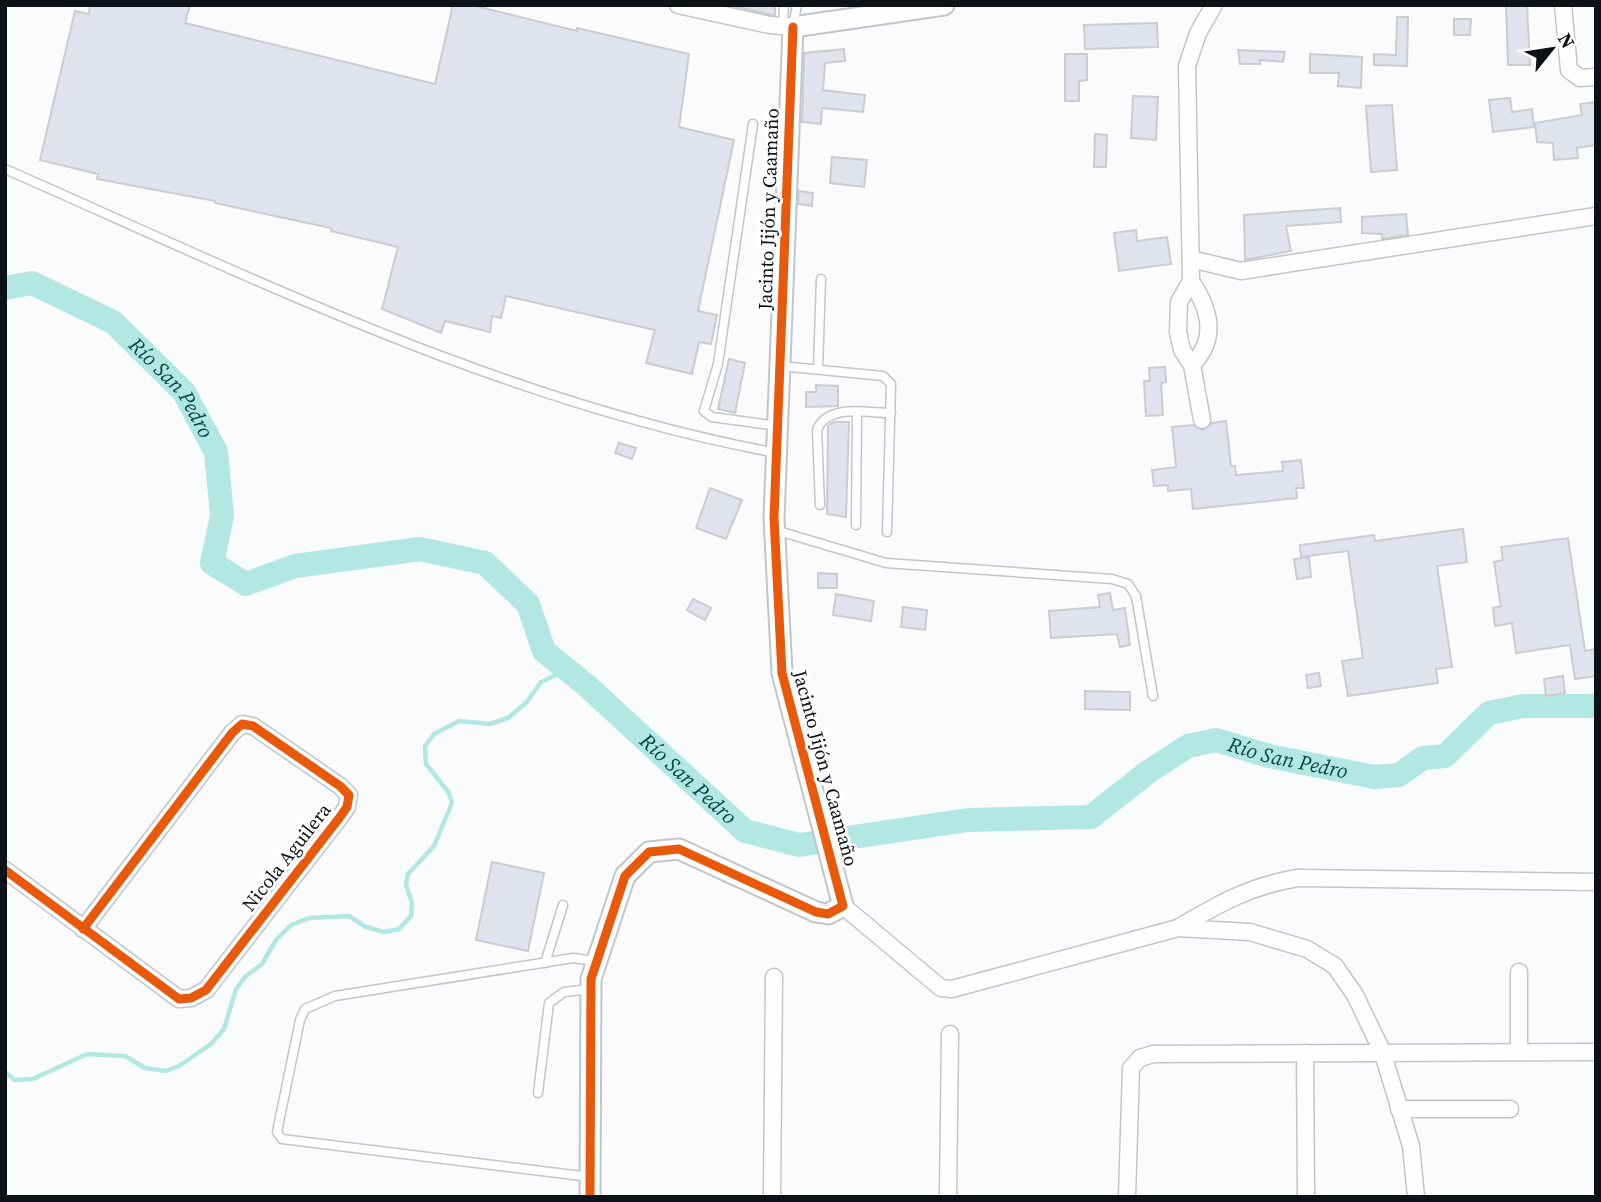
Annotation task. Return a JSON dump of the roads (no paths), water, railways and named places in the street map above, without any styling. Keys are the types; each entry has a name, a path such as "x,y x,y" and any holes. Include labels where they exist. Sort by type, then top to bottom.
{"street":[{"path":"679,5 788,27 944,5"},
{"path":"1202,420 1192,365 1182,350 1177,311 1191,281 1187,66 1198,33 1214,5"},
{"path":"1563,5 1569,70 1580,78 1596,77"},
{"name":"Jacinto Jijón y Caamaño","path":"788,27 775,530 782,673 812,795 842,897"},
{"path":"1191,259 1241,271 1596,216"},
{"path":"1191,281 1208,316 1209,334 1205,352 1192,365"},
{"name":"Nicola Aguilera","path":"242,724 253,726 349,795 347,807 340,817 206,990 191,999 179,999 80,926 232,733 242,724"},
{"path":"590,1197 591,989 597,961 625,876 649,852 680,849 816,912 828,914 842,897 935,984 941,988 952,989 1178,928 1230,897 1264,883 1298,877 1596,881"},
{"path":"7,875 80,926"},
{"path":"1178,928 1250,932 1307,948 1335,966 1355,995 1382,1051 1411,1146 1416,1197"},
{"path":"1519,972 1519,1052"},
{"path":"772,1197 774,977"},
{"path":"948,1197 950,1034"},
{"path":"1127,1197 1132,1068 1140,1058 1153,1054 1596,1052"},
{"path":"1305,1053 1306,1197"},
{"path":"1399,1108 1510,1109"}],"lane":[{"path":"785,5 788,27"},
{"path":"788,27 797,5"},
{"path":"753,124 718,364 704,411 712,417 778,426"},
{"path":"5,170 382,335 678,433 777,453"},
{"path":"818,369 821,279"},
{"path":"780,366 883,376 891,384 887,532"},
{"path":"820,505 817,430 822,419 830,413 891,413"},
{"path":"856,525 857,413"},
{"path":"775,530 886,563 1112,579 1128,584 1136,596 1153,696"},
{"path":"544,963 563,905"},
{"path":"590,1177 278,1137 300,1020 305,1009 335,996 573,958 597,961"},
{"path":"538,1093 549,1003 564,992 591,989"}],"waterway":[{"name":"Río San Pedro","path":"5,288 32,283 113,322 184,392 216,452 222,516 212,563 246,584 295,566 420,549 485,563 528,604 544,651 586,685 745,831 799,845 968,820 1091,817 1148,772 1188,746 1216,740 1269,756 1374,777 1399,775 1423,758 1445,756 1489,713 1523,706 1596,706"},
{"path":"5,1072 15,1080 33,1079 87,1054 125,1056 145,1068 166,1071 179,1066 211,1044 224,1029 236,989 246,976 262,964 276,940 291,925 309,918 349,916 366,927 384,932 399,929 411,916 412,903 406,885 408,874 434,846 452,803 449,793 426,764 425,746 434,734 459,721 490,724 508,718 526,703 541,682 567,670"}]}
